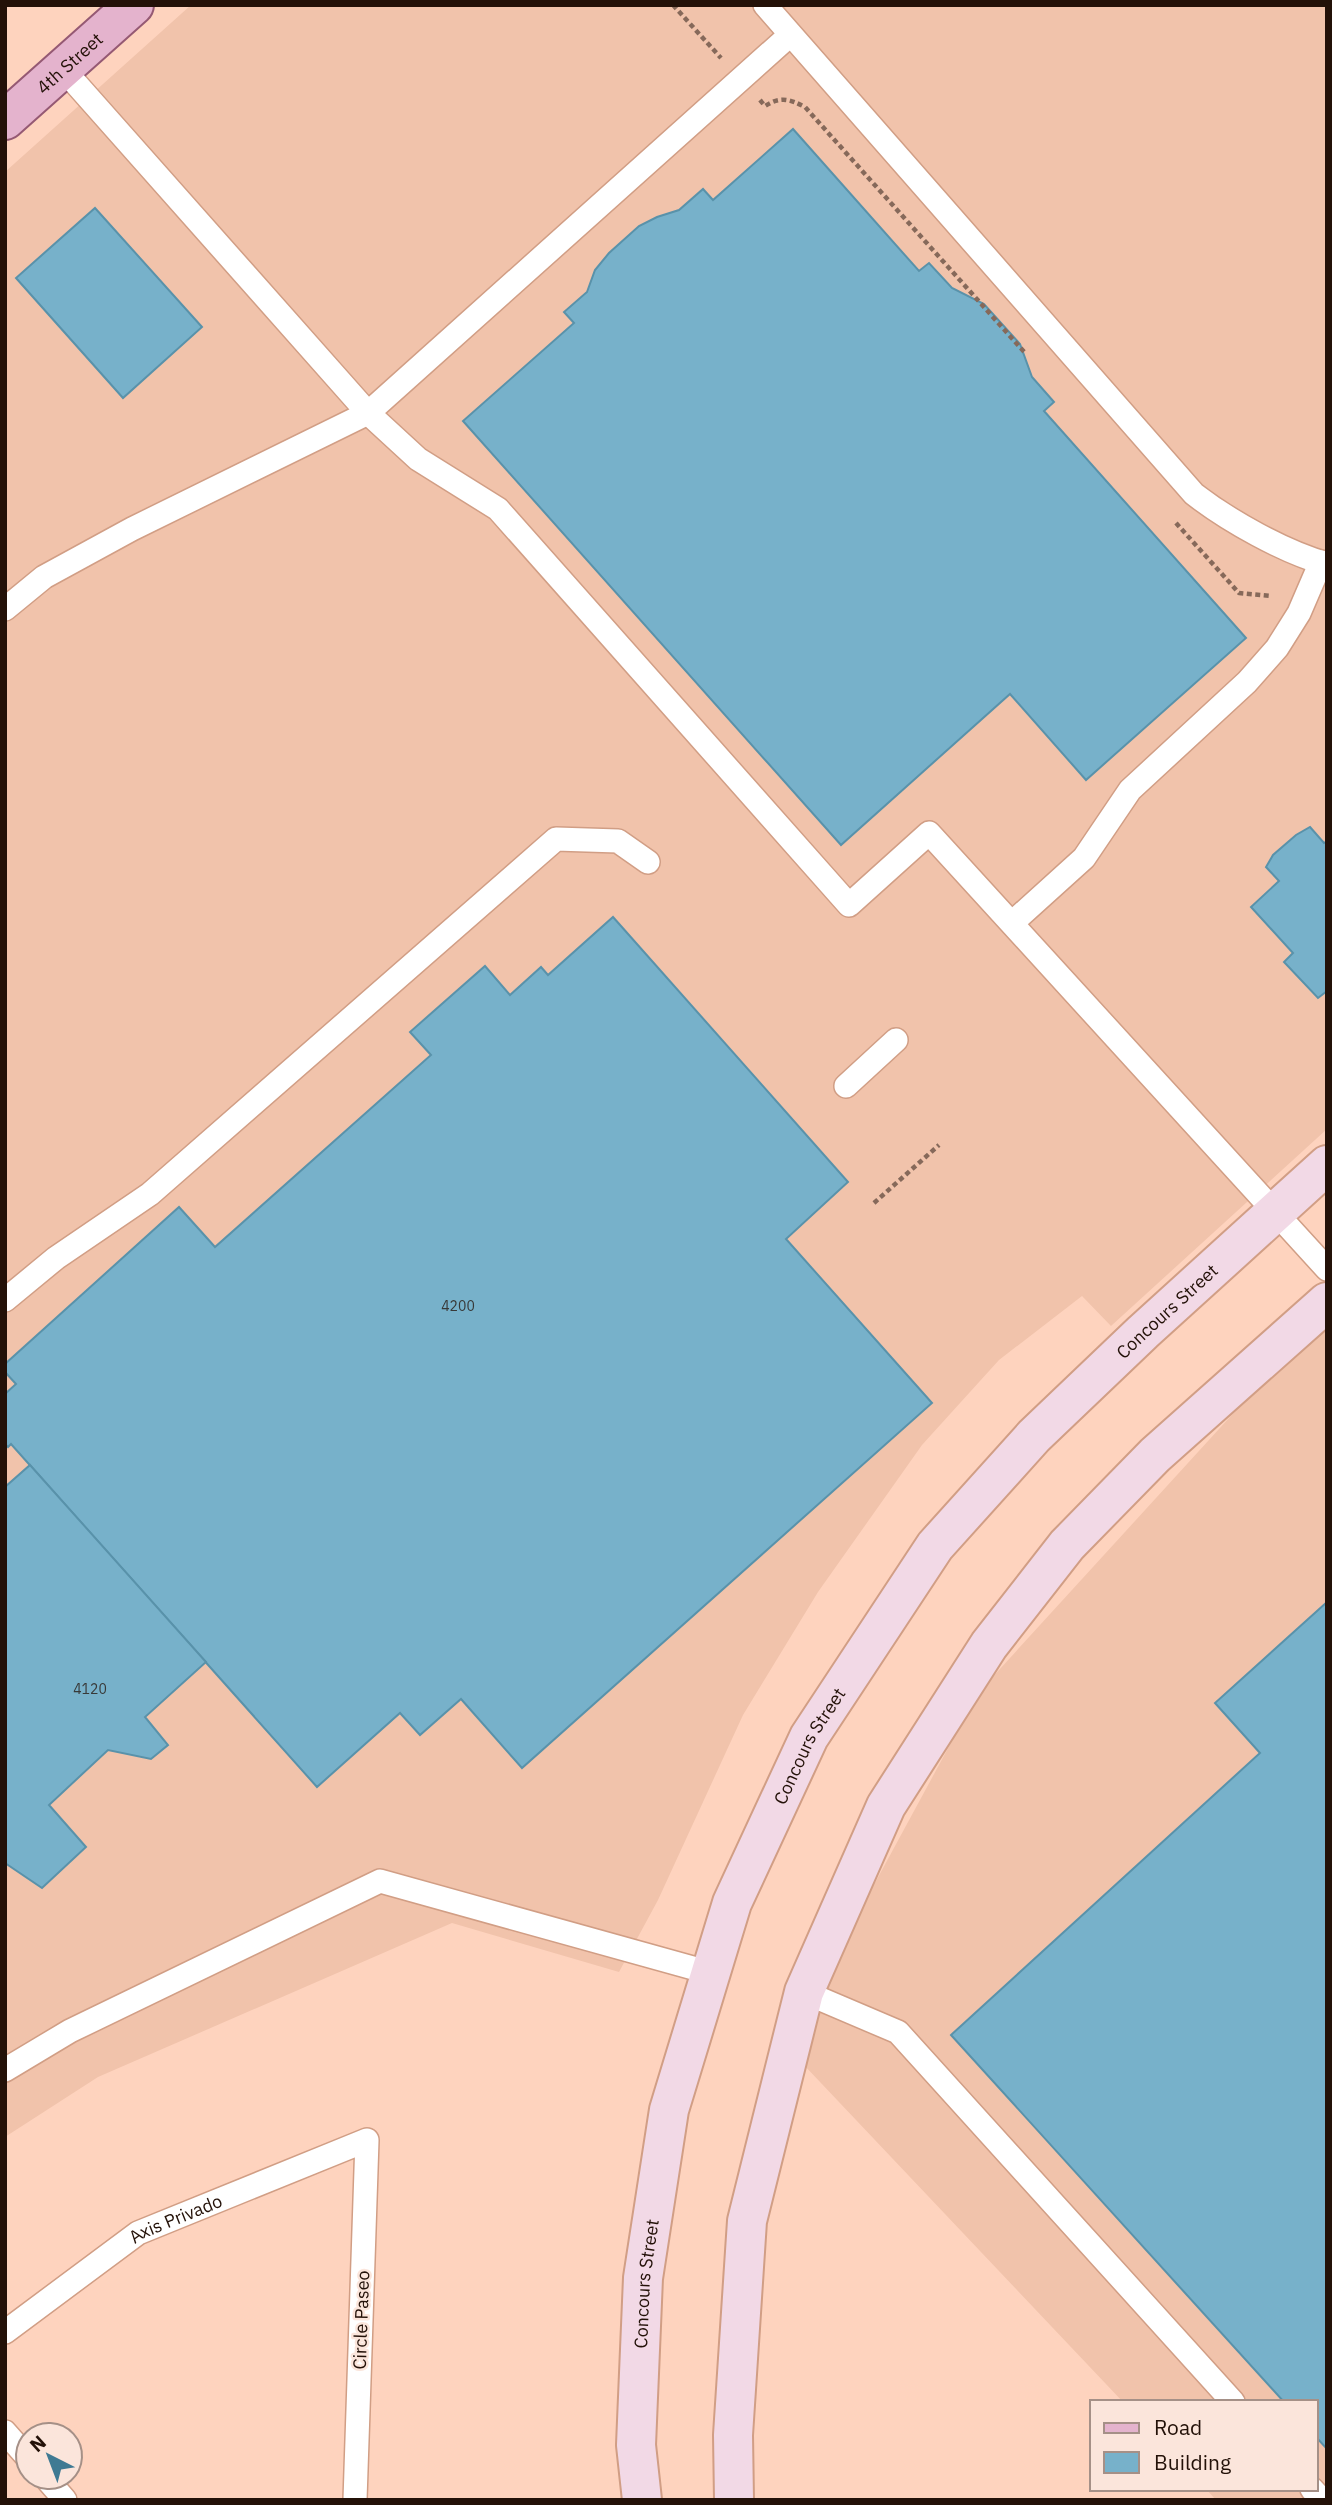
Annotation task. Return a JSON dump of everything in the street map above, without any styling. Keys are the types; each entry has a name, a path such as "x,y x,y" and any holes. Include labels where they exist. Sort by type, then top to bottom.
{"main road":[{"name":"4th Street","path":"5,120 134,5"}],"street":[{"name":"Concours Street","path":"642,2500 636,2445 643,2278 669,2110 732,1903 809,1737 935,1546 1034,1436 1327,1166"},
{"path":"734,2500 733,2435 747,2221 804,1992 886,1806 989,1645 1075,1536 1156,1455 1327,1302"}],"lane":[{"path":"765,5 1194,494 1231,519 1324,563 1299,613 1277,648 1247,682 1130,790 1084,858 1012,923"},
{"path":"5,609 44,577 99,547 368,413 790,35"},
{"path":"63,69 368,413 418,459 498,509 849,905 929,833 1327,1269"},
{"path":"5,1300 48,1264 149,1194 556,839 618,841 648,862"},
{"path":"846,1086 896,1040"},
{"path":"5,2070 69,2031 380,1881 711,1973"},
{"path":"804,1992 898,2032 1231,2400"},
{"name":"Axis Privado","path":"5,2332 138,2233 367,2140"},
{"name":"Circle Paseo","path":"355,2500 367,2140"}],"path":[{"path":"673,5 765,106 775,100 789,99 805,107 1027,356"},
{"path":"1175,521 1239,593 1272,596 1299,613"},
{"path":"874,1203 939,1145"}],"shaded area":[{"path":"191,5 1327,5 1327,1129 1111,1326 1082,1296 999,1360 922,1445 818,1592 743,1715 658,1900 619,1972 452,1923 98,2077 5,2137 5,172"},
{"path":"1327,1326 1327,2500 1216,2500 1208,2491 1318,2491 1318,2400 1121,2400 803,2064 837,1953 978,1693 1240,1406"}],"building":[{"path":"793,129 919,271 929,263 952,288 984,304 1020,344 1032,377 1054,402 1044,411 1246,638 1086,780 1010,694 841,845 463,421 574,323 564,312 587,292 595,270 609,253 639,226 679,210 703,189 713,200"},
{"path":"95,208 202,327 123,398 16,278"},
{"path":"1310,827 1324,843 1327,841 1327,991 1318,998 1284,962 1293,953 1251,907 1279,881 1266,867 1273,855"},
{"path":"613,917 848,1182 786,1239 932,1403 522,1768 461,1699 420,1735 400,1713 317,1787 11,1444 8,1447 5,1444 5,1394 16,1384 5,1372 5,1364 179,1207 215,1247 431,1055 410,1032 485,966 510,995 541,967 548,975"},
{"path":"30,1465 206,1662 145,1717 168,1745 151,1759 108,1750 49,1805 86,1847 42,1888 5,1863 5,1487"},
{"path":"1327,1602 1327,2449 1318,2439 1318,2400 1282,2400 951,2035 1260,1753 1215,1703"}]}
